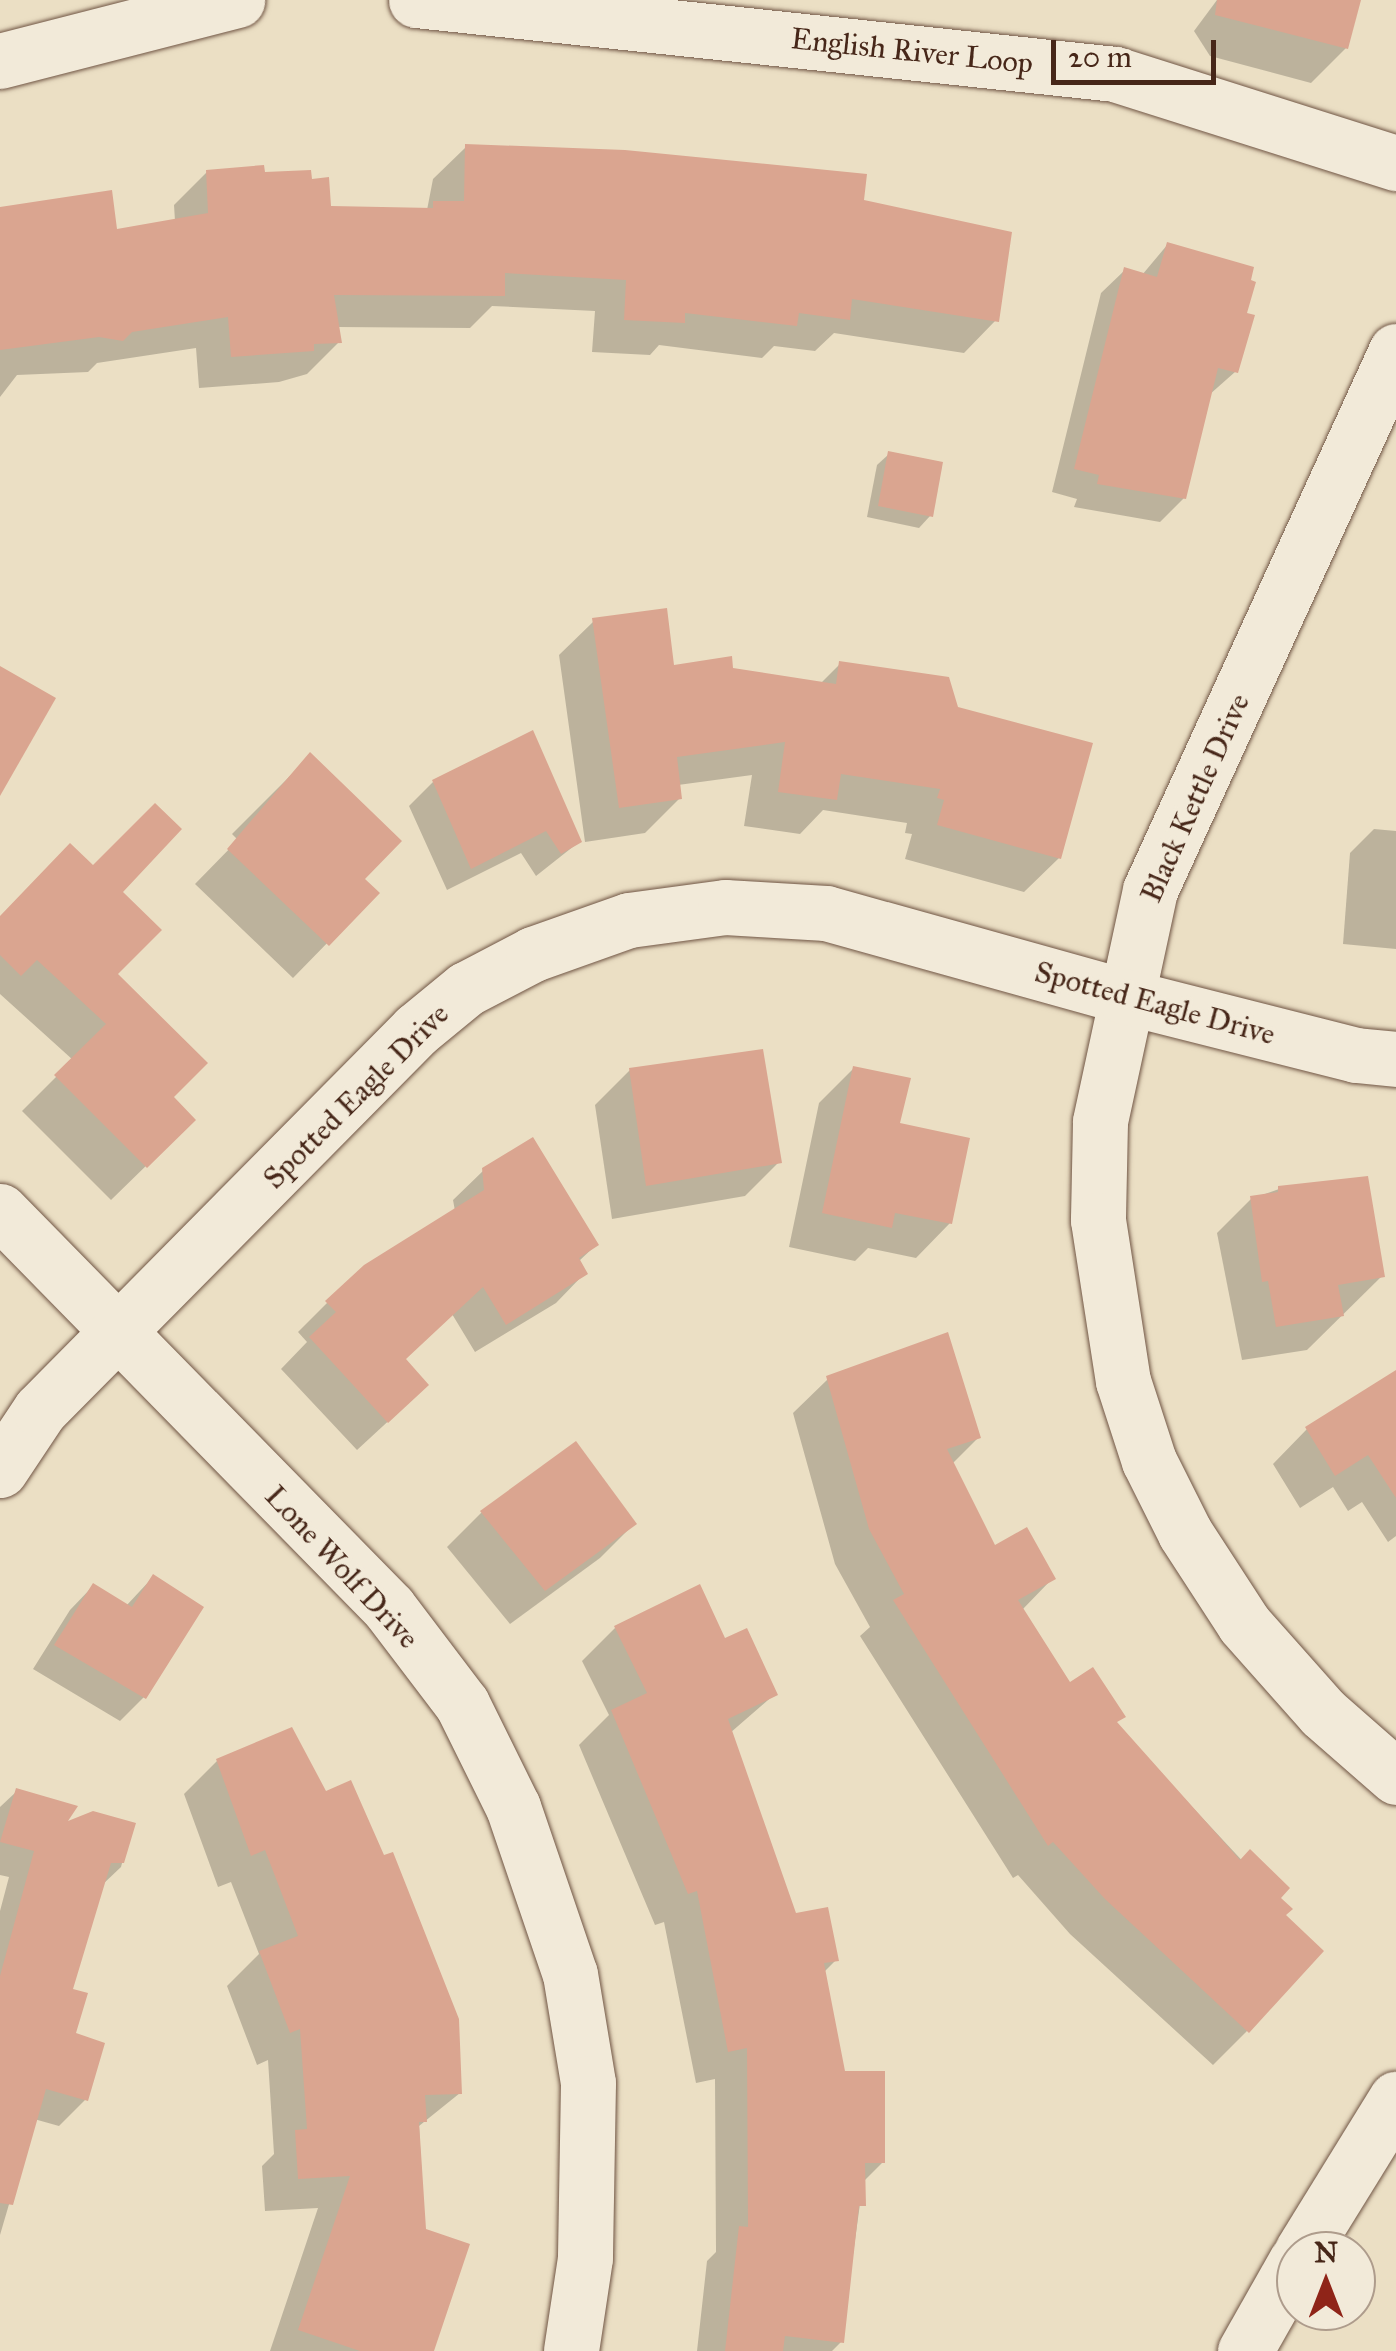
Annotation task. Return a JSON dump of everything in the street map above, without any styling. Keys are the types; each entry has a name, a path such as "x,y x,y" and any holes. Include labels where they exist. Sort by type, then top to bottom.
{"street":[{"path":"0,61 236,0"},
{"name":"English River Loop","path":"416,0 1116,74 1396,163"},
{"name":"Black Kettle Drive","path":"1396,351 1150,890 1123,996 1100,1122 1098,1220 1122,1381 1149,1461 1185,1533 1244,1624 1322,1713 1396,1777"},
{"name":"Spotted Eagle Drive","path":"0,1470 40,1410 118,1338 428,1020 466,989 532,954 629,920 725,907 826,913 1123,996 1356,1055 1396,1059"},
{"name":"Lone Wolf Drive","path":"0,1212 118,1338 389,1608 462,1704 513,1807 570,1974 588,2082 585,2258 571,2351"},
{"path":"1314,2231 1396,2099"},
{"path":"1245,2351 1276,2296"}],"building":[{"path":"1217,0 1361,0 1348,49 1215,15"},
{"path":"465,144 625,150 867,174 864,200 1012,232 999,322 852,299 850,320 799,313 797,326 685,313 685,323 624,320 626,280 505,273 505,296 334,295 342,343 314,344 314,351 231,357 228,317 132,332 123,341 99,337 0,350 0,207 112,190 117,229 208,213 206,170 264,165 265,172 311,170 312,179 329,177 331,206 433,208 433,201 464,201"},
{"path":"1167,242 1254,267 1251,280 1256,282 1247,313 1255,315 1238,373 1218,368 1186,499 1097,484 1099,475 1074,469 1124,267 1157,277"},
{"path":"888,451 943,462 933,517 878,506"},
{"path":"667,608 674,665 732,656 733,668 836,684 839,661 949,677 958,707 1093,743 1061,859 937,825 944,800 937,798 940,789 841,774 837,800 778,792 785,742 677,757 682,799 619,808 592,618"},
{"path":"0,666 56,698 0,796"},
{"path":"533,730 582,842 561,854 546,831 471,869 432,780"},
{"path":"310,752 402,841 365,879 380,893 329,946 227,849"},
{"path":"155,803 182,829 123,892 162,930 118,974 208,1063 174,1097 196,1120 147,1168 54,1075 106,1024 37,960 21,976 0,955 0,916 70,843 93,865"},
{"path":"763,1049 782,1163 646,1186 629,1068"},
{"path":"853,1066 911,1078 900,1123 970,1138 952,1224 895,1213 892,1228 822,1213"},
{"path":"533,1137 599,1245 579,1258 588,1274 506,1325 483,1287 406,1359 429,1385 388,1423 309,1337 336,1312 325,1301 364,1265 484,1190 482,1168"},
{"path":"1368,1176 1385,1277 1338,1285 1344,1316 1276,1327 1268,1281 1262,1282 1250,1196 1278,1192 1278,1186"},
{"path":"948,1332 981,1438 947,1449 995,1545 1027,1527 1056,1579 1018,1600 1070,1682 1093,1667 1126,1717 1117,1722 1240,1860 1250,1849 1290,1888 1281,1898 1293,1909 1286,1915 1324,1951 1249,2033 1105,1899 1053,1842 1048,1846 893,1600 904,1594 869,1529 826,1376"},
{"path":"1396,1370 1396,1498 1368,1455 1335,1476 1305,1427"},
{"path":"576,1441 637,1524 545,1591 480,1511"},
{"path":"153,1574 204,1607 146,1699 54,1645 93,1583 132,1607"},
{"path":"700,1584 725,1638 747,1628 778,1695 728,1719 796,1913 828,1907 839,1961 824,1963 845,2071 885,2071 885,2163 865,2163 866,2206 859,2206 844,2343 785,2336 783,2351 725,2351 739,2226 748,2227 747,2048 728,2052 697,1891 688,1894 611,1710 647,1693 614,1626"},
{"path":"292,1727 326,1791 351,1780 384,1855 393,1852 459,2019 462,2094 425,2095 427,2122 419,2122 426,2229 470,2244 434,2351 360,2351 298,2330 350,2176 298,2179 295,2130 307,2129 300,2029 290,2033 259,1951 298,1936 265,1850 251,1856 216,1759"},
{"path":"16,1788 78,1806 68,1821 93,1811 136,1823 124,1863 111,1863 73,1989 88,1993 76,2033 105,2043 88,2101 46,2089 13,2205 0,2203 0,1976 34,1851 0,1842"}]}
